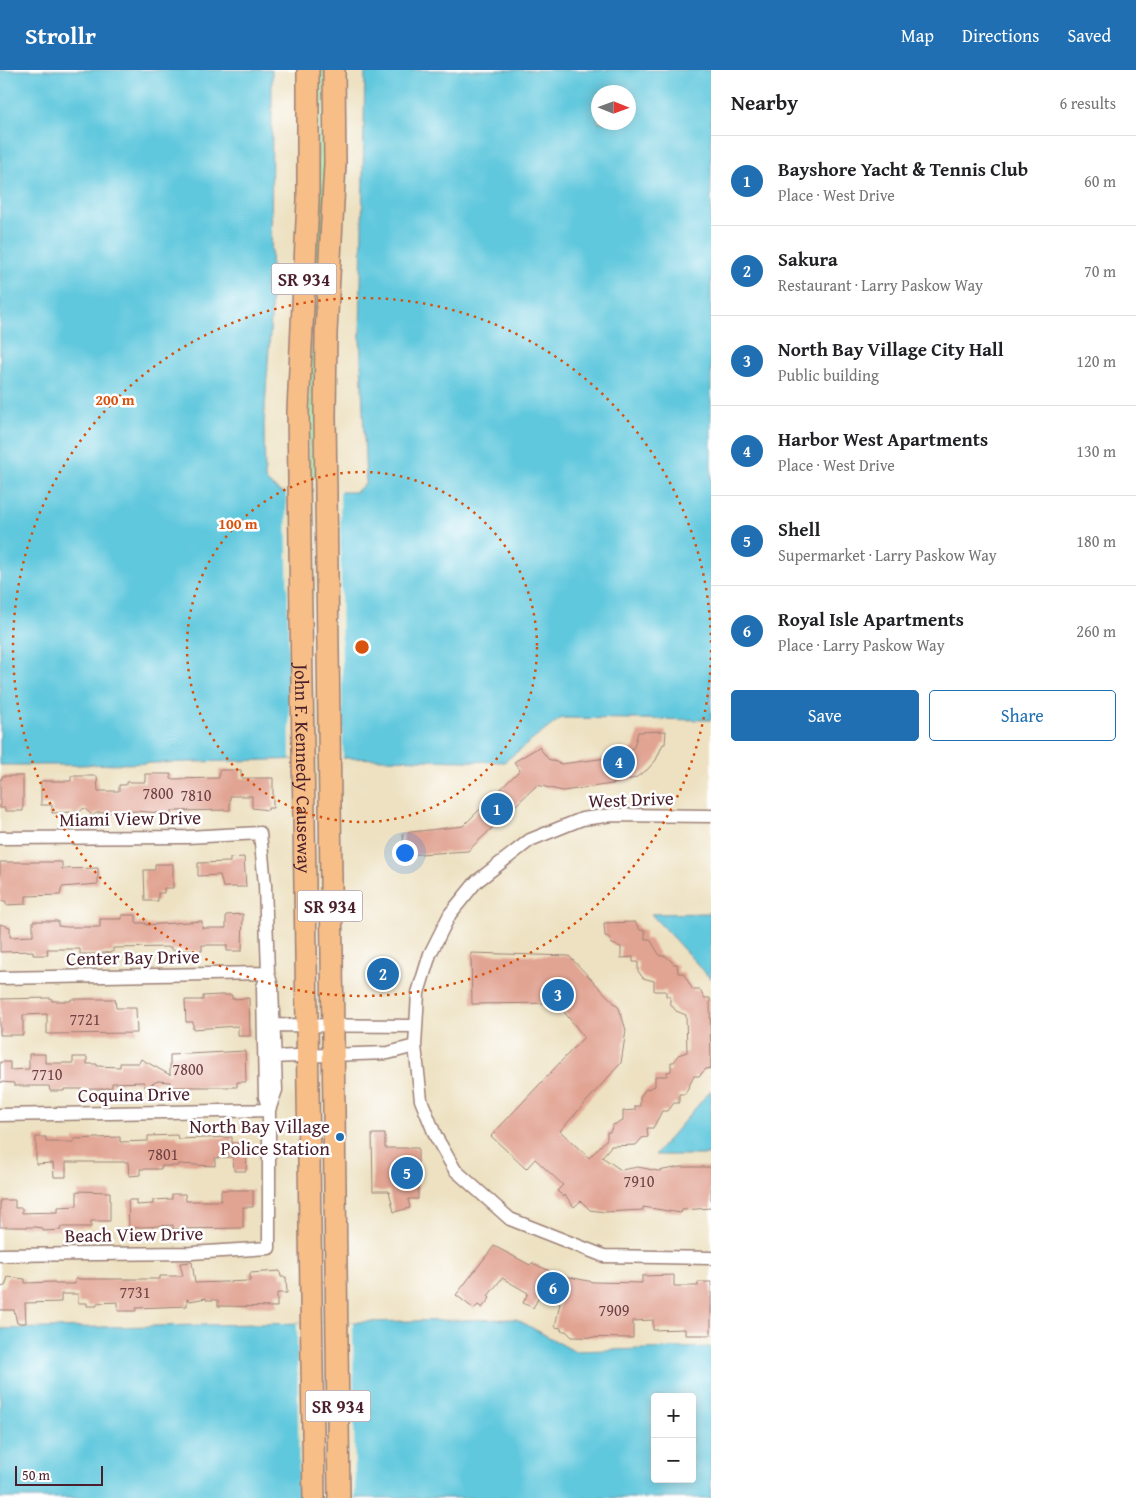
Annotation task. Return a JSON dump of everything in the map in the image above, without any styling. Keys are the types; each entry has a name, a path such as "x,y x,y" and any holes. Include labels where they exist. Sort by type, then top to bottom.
{"main road":[{"name":"John F. Kennedy Causeway","path":"308,70 308,191 299,369 299,488 314,1498"},
{"name":"John F. Kennedy Causeway","path":"334,70 335,164 325,376 339,1498"}],"street":[{"name":"West Drive","path":"711,816 613,815 582,819 530,840 476,882 463,895 450,914 430,954 418,993 415,1046 421,1100 436,1137 455,1170 510,1219 604,1256 711,1258"},
{"name":"Miami View Drive","path":"0,838 188,837 260,833 265,885 268,973"},
{"path":"268,973 263,987 269,1025 270,1057 265,1098 269,1110"},
{"name":"Center Bay Drive","path":"0,978 268,973"},
{"path":"269,1025 416,1026"},
{"path":"270,1057 388,1053 415,1046"},
{"name":"Coquina Drive","path":"0,1115 269,1110"},
{"name":"Beach View Drive","path":"0,1255 191,1253 268,1248 269,1110"}],"green space":[{"path":"318,70 324,70 325,161 316,477 309,477 310,375 317,172"}],"water":[{"path":"0,70 272,70 271,318 264,423 265,480 280,492 356,492 366,483 360,337 365,70 711,70 711,720 561,718 504,762 345,758 79,765 0,765"},
{"path":"711,913 711,979 651,914"},
{"path":"711,1090 711,1155 655,1155"},
{"path":"516,1319 574,1351 711,1347 711,1498 0,1498 0,1329"}],"pier":[{"path":"286,490 340,491 343,759 290,759"},
{"path":"353,1322 355,1498 299,1498 297,1323"}],"building":[{"path":"666,731 665,744 663,744 656,760 647,770 635,778 612,784 563,791 537,785 468,851 404,855 403,833 463,826 520,770 514,762 539,747 548,759 561,764 615,757 616,762 634,747 638,732"},
{"path":"219,770 241,770 241,778 273,778 273,808 268,808 268,810 252,808 252,796 230,796 230,810 171,811 171,814 136,811 96,813 93,816 84,808 75,816 72,812 52,813 52,805 41,805 41,781 71,781 71,776 97,776 98,791 119,791 119,785 126,785 126,782 145,782 145,774 171,774 171,779 219,778"},
{"path":"2,776 23,776 23,811 5,811 5,808 0,808 0,779 2,779"},
{"path":"244,857 246,887 223,887 220,875 198,876 198,863 230,862 230,858"},
{"path":"0,862 62,862 62,869 98,868 98,884 62,887 60,895 26,896 26,904 6,905 6,901 0,901"},
{"path":"155,864 173,864 173,888 164,888 164,893 158,893 158,901 145,901 144,870 155,870"},
{"path":"243,914 242,951 227,951 227,945 202,945 202,951 171,950 171,947 113,948 113,952 95,954 80,954 80,949 47,949 48,955 33,955 33,951 0,952 0,924 10,927 10,937 33,936 33,921 58,921 58,926 66,927 100,927 100,919 122,919 122,915 136,915 136,923 146,923 146,925 202,921 202,928 226,928 226,915"},
{"path":"635,922 640,930 645,930 645,939 650,939 660,956 666,956 674,964 677,964 678,973 683,973 693,990 700,990 704,998 710,998 711,1068 706,1069 699,1076 694,1076 685,1094 679,1094 679,1103 674,1103 668,1111 662,1111 653,1128 647,1128 648,1137 642,1138 636,1145 611,1146 602,1157 621,1170 638,1167 658,1171 680,1167 711,1167 711,1208 682,1210 681,1213 643,1207 643,1210 605,1212 590,1210 581,1201 574,1207 565,1195 564,1197 557,1191 563,1185 535,1159 526,1169 491,1136 584,1037 557,1003 472,1004 471,953 569,956 619,1008 626,1030 621,1063 560,1131 589,1158 607,1139 607,1132 610,1132 613,1125 623,1121 623,1111 635,1110 635,1106 640,1106 640,1097 645,1090 655,1086 655,1076 667,1076 667,1072 671,1071 671,1062 674,1062 678,1055 687,1052 686,1015 676,1011 670,1003 670,996 666,996 666,991 654,991 654,981 643,978 638,971 638,962 633,962 633,957 621,958 621,947 612,944 608,937 605,936 604,923"},
{"path":"232,995 232,999 249,998 250,1036 238,1036 238,1026 193,1029 193,1022 186,1022 185,1000 203,1000 203,996"},
{"path":"51,998 52,1001 115,999 116,1008 136,1008 137,1033 47,1034 47,1014 23,1015 23,1035 0,1035 0,999"},
{"path":"245,1051 246,1082 237,1082 237,1087 170,1087 170,1082 158,1081 145,1087 144,1082 112,1083 112,1087 101,1089 50,1091 49,1086 14,1086 14,1083 0,1082 0,1062 10,1062 10,1070 29,1069 29,1054 45,1054 45,1063 73,1063 73,1057 87,1057 87,1064 97,1064 97,1066 120,1067 120,1063 139,1063 141,1059 170,1075 170,1055"},
{"path":"372,1134 385,1134 385,1148 418,1148 418,1199 408,1199 410,1208 394,1212 389,1191 373,1191"},
{"path":"177,1135 178,1139 232,1137 232,1143 248,1143 246,1171 234,1171 233,1157 215,1158 215,1166 178,1164 178,1166 161,1166 161,1169 140,1169 140,1175 129,1176 128,1162 66,1162 66,1177 54,1177 53,1163 36,1164 36,1137 46,1137 46,1142 74,1142 74,1139 120,1137 120,1142 148,1141 148,1136"},
{"path":"221,1190 253,1190 253,1207 243,1207 243,1228 173,1229 173,1225 129,1228 128,1200 136,1200 136,1205 153,1204 153,1200 172,1199 172,1194 185,1194 186,1201 221,1201"},
{"path":"77,1191 110,1192 110,1221 91,1221 91,1227 60,1227 61,1230 43,1231 43,1228 35,1227 0,1227 0,1200 15,1200 15,1208 22,1208 22,1213 58,1212 58,1207 77,1206"},
{"path":"494,1246 530,1265 532,1263 550,1271 550,1273 593,1282 642,1283 642,1276 674,1275 674,1286 698,1286 698,1282 711,1282 711,1335 685,1335 685,1329 653,1330 653,1320 633,1321 633,1338 572,1337 566,1331 561,1331 561,1328 555,1327 560,1303 539,1297 533,1308 523,1303 528,1293 502,1278 488,1296 490,1298 482,1308 478,1305 474,1309 456,1295"},
{"path":"192,1262 195,1283 250,1281 250,1273 280,1271 281,1277 286,1277 287,1293 277,1293 277,1307 218,1306 218,1300 206,1300 206,1298 190,1301 187,1299 187,1306 136,1308 136,1311 118,1311 118,1302 97,1303 97,1306 87,1306 87,1303 78,1303 78,1294 61,1294 61,1302 25,1303 26,1323 17,1323 14,1310 0,1310 0,1287 5,1286 8,1277 25,1279 25,1283 55,1282 55,1284 75,1284 75,1279 160,1279 160,1276 183,1276 180,1263"}],"place":[{"name":"Harbor West Apartments","path":"619,762"},
{"name":"Bayshore Yacht & Tennis Club","path":"497,809"},
{"name":"Sakura","path":"383,974"},
{"name":"North Bay Village City Hall","path":"558,995"},
{"name":"North Bay Village Police Station","path":"340,1137"},
{"name":"Shell","path":"407,1173"},
{"name":"Royal Isle Apartments","path":"553,1288"}]}
